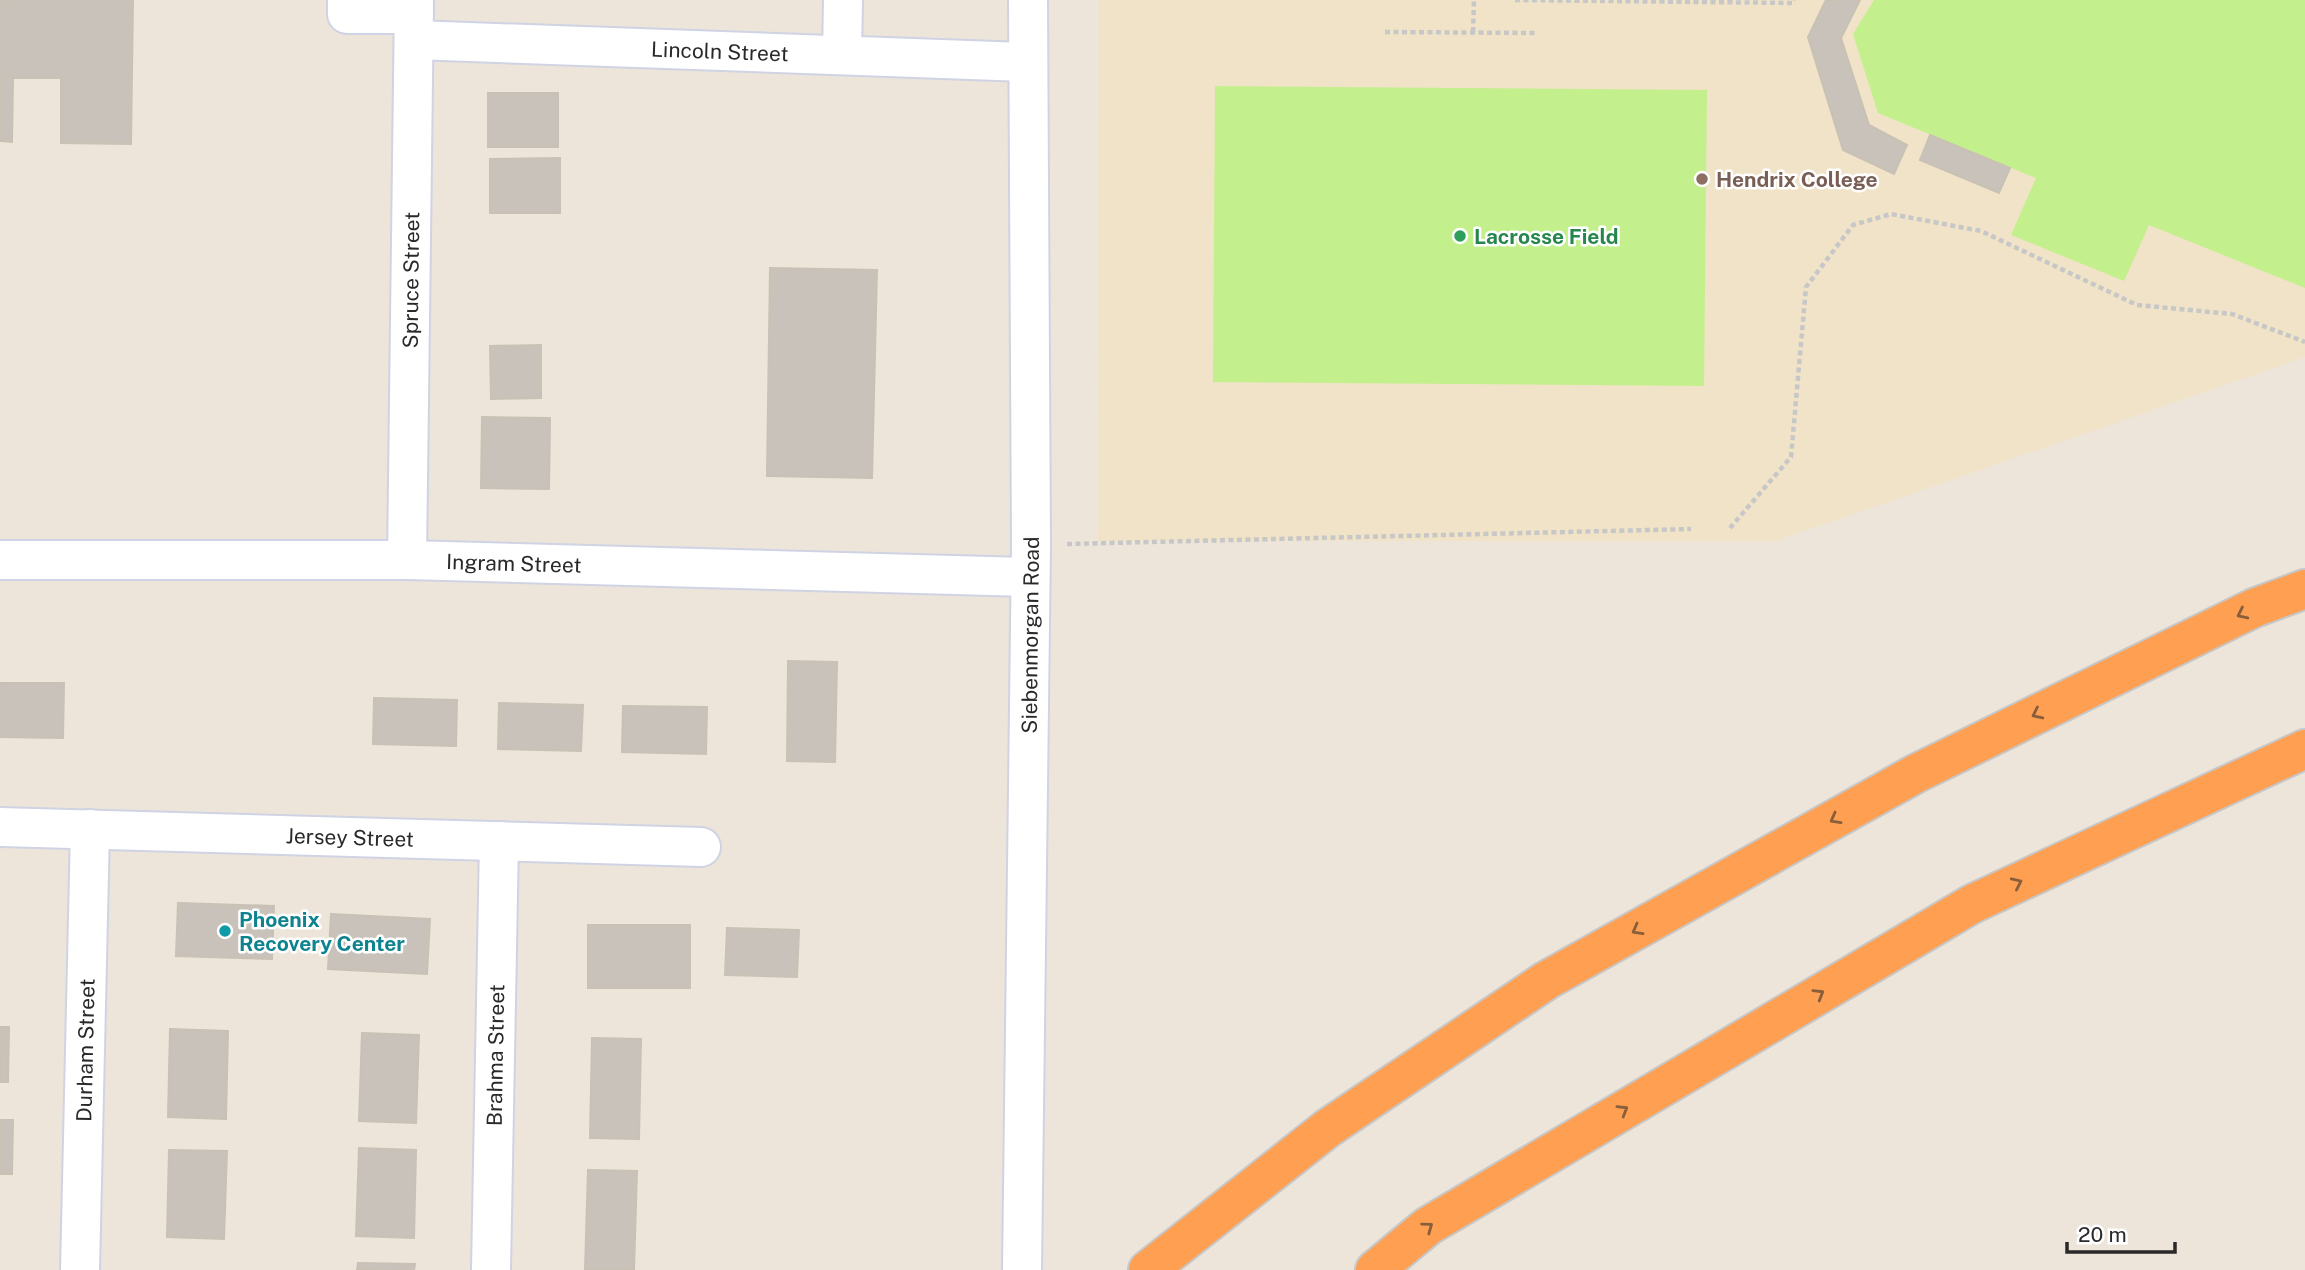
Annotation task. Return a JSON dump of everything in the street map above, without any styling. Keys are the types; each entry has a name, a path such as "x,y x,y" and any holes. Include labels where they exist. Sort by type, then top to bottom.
{"highway":[{"path":"1149,1270 1328,1128 1547,980 1917,773 2254,608 2305,589"},
{"path":"1375,1270 1428,1226 1972,904 2305,749"}],"street":[{"name":"Lincoln Street","path":"347,0 347,14 842,55 1028,62"},
{"path":"842,55 843,0"},
{"name":"Siebenmorgan Road","path":"1022,1255 1030,561 1028,0"},
{"name":"Spruce Street","path":"407,560 414,18"},
{"name":"Ingram Street","path":"0,560 1030,561"},
{"name":"Jersey Street","path":"0,827 701,846"},
{"name":"Durham Street","path":"80,1270 90,829"},
{"name":"Brahma Street","path":"491,1270 499,841"}],"path":[{"path":"1473,32 1474,0"},
{"path":"1516,0 1793,3 1794,0"},
{"path":"1385,32 1535,33"},
{"path":"1730,528 1791,457 1806,287 1853,225 1892,215 1982,231 2137,305 2232,314 2305,342"},
{"path":"1030,561 1690,529"}],"shaded area":[{"name":"Hendrix College","path":"1099,0 2305,0 2305,357 1776,541 1098,541"}],"green space":[{"path":"1874,0 2305,0 2305,288 2149,225 2124,281 2011,235 2036,178 1878,113 1853,34"},
{"name":"Lacrosse Field","path":"1215,86 1707,90 1704,386 1213,382"}],"building":[{"path":"0,0 133,0 131,144 61,143 61,78 13,78 12,142 0,141"},
{"path":"1826,0 1860,0 1841,38 1869,125 1907,145 1894,174 1843,150 1808,37"},
{"path":"488,93 558,93 558,147 488,147"},
{"path":"1930,135 2010,168 1999,193 1920,160"},
{"path":"560,158 560,213 490,213 490,159"},
{"path":"770,268 877,270 872,478 767,476"},
{"path":"541,345 541,398 491,399 490,346"},
{"path":"482,417 550,418 549,489 481,488"},
{"path":"788,661 837,662 835,762 787,761"},
{"path":"0,683 64,683 63,738 0,737"},
{"path":"374,698 457,700 456,746 373,744"},
{"path":"499,703 583,705 581,751 498,749"},
{"path":"623,706 707,707 706,754 622,752"},
{"name":"Phoenix Recovery Center","path":"178,903 274,906 272,959 176,956"},
{"path":"331,914 430,919 427,974 328,969"},
{"path":"588,925 690,925 690,988 588,988"},
{"path":"727,928 799,930 797,977 725,975"},
{"path":"0,1027 9,1027 8,1082 0,1082"},
{"path":"170,1029 228,1031 226,1119 168,1117"},
{"path":"362,1033 419,1035 416,1123 359,1121"},
{"path":"592,1038 641,1039 639,1139 590,1138"},
{"path":"0,1120 13,1120 12,1174 0,1174"},
{"path":"359,1148 416,1150 414,1238 356,1236"},
{"path":"169,1150 227,1151 224,1239 167,1237"},
{"path":"588,1170 637,1171 634,1270 585,1270"},
{"path":"358,1263 415,1264 414,1270 357,1270"}],"place":[{"name":"Hendrix College","path":"1702,179"},
{"name":"Lacrosse Field","path":"1460,236"},
{"name":"Phoenix Recovery Center","path":"225,931"}]}
